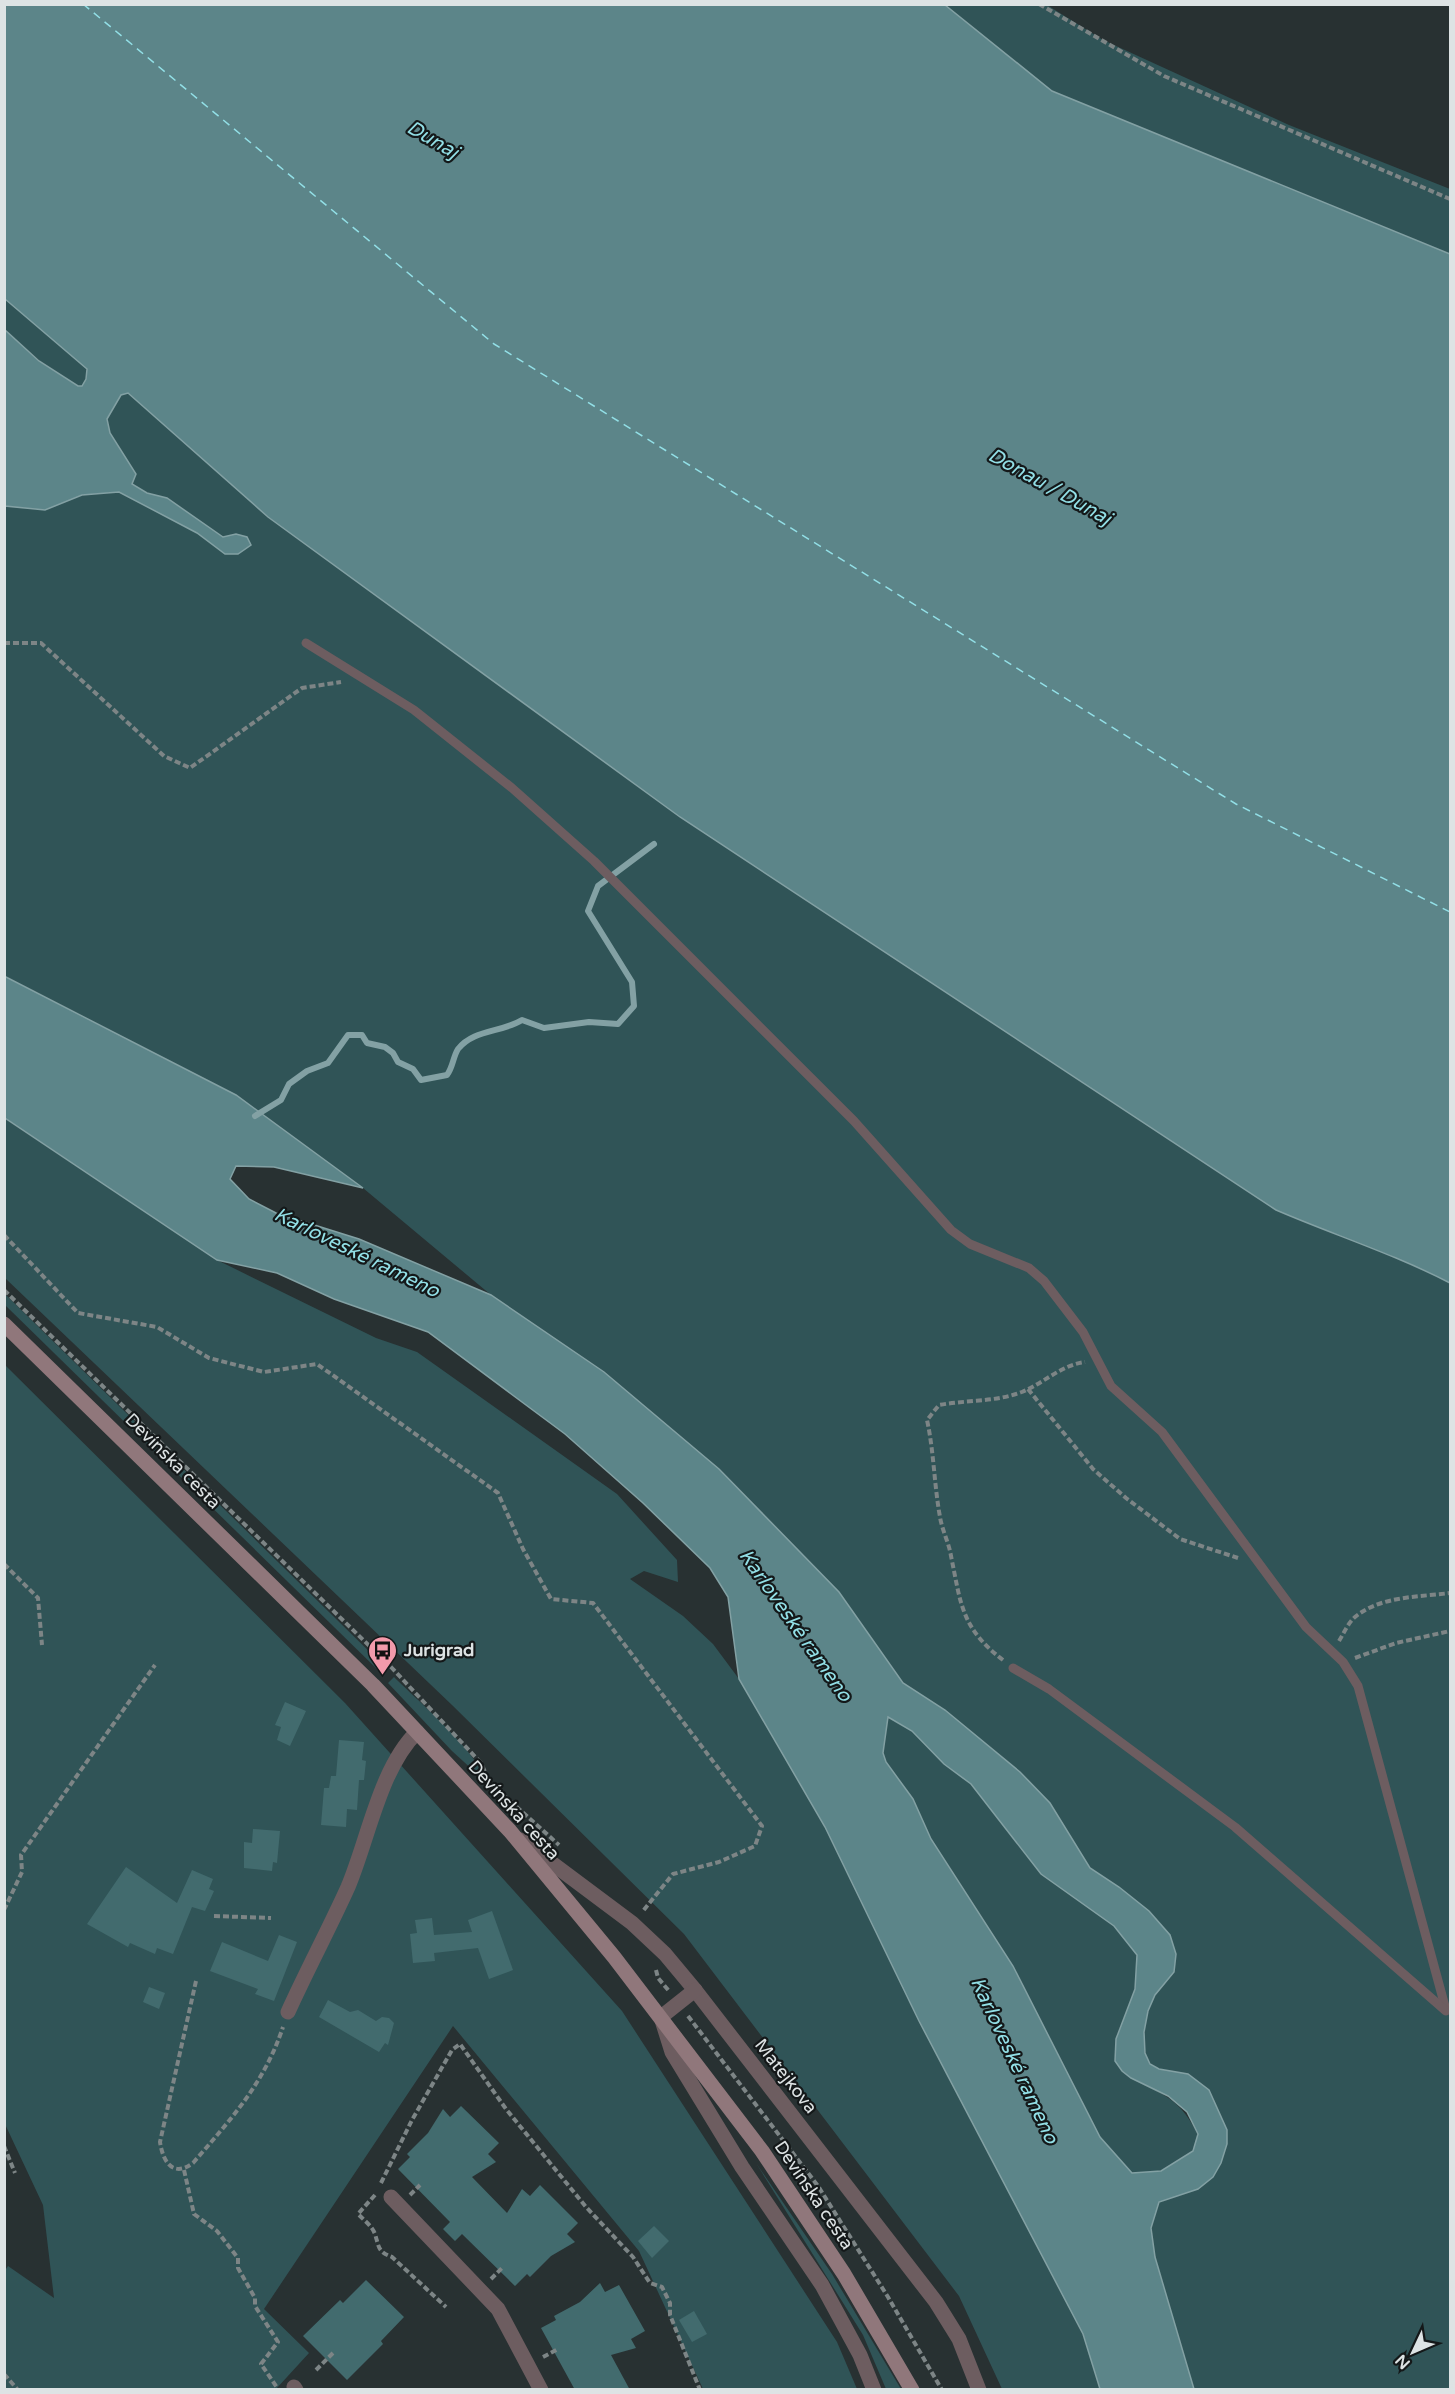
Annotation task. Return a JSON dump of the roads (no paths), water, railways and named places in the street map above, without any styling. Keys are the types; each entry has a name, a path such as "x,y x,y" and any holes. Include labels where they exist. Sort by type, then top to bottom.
{"street":[{"name":"Devínska cesta","path":"4,1324 373,1685 510,1831 661,2017 768,2161 844,2274 912,2390"},
{"path":"288,2012 348,1886 376,1805 406,1743 417,1732"},
{"name":"Matejkova","path":"510,1831 632,1923 664,1954 695,1990 936,2302 958,2339 979,2390"},
{"path":"695,1990 661,2017 672,2052 742,2167 822,2285 860,2355 874,2390"},
{"path":"392,2197 498,2309 541,2390"}],"lane":[{"path":"306,643 414,710 512,788 624,890 854,1121 951,1230 970,1244 1029,1268 1044,1281 1083,1332 1111,1386 1162,1432 1306,1627 1343,1662 1358,1686 1448,2012"},
{"path":"1013,1668 1042,1684 1235,1827 1448,2012"}],"water":[{"path":"5,4 945,5 1052,91 1450,254 1450,1283 1386,1254 1276,1210 680,817 268,517 128,393 121,395 107,419 110,433 136,474 132,484 147,493 167,498 223,537 236,534 247,537 251,545 238,554 225,554 197,533 119,492 82,495 45,510 5,506 5,330 39,361 78,386 82,386 86,379 87,369 5,299"},
{"name":"Karloveské rameno","path":"4,976 236,1095 363,1188 274,1167 236,1166 230,1179 249,1199 276,1213 359,1239 491,1295 604,1372 719,1469 839,1592 903,1683 945,1710 1020,1772 1050,1803 1090,1868 1149,1911 1170,1935 1176,1954 1174,1972 1155,1995 1148,2011 1144,2032 1145,2053 1150,2064 1159,2069 1188,2074 1209,2090 1227,2130 1227,2144 1221,2163 1213,2177 1198,2189 1159,2202 1151,2228 1155,2257 1194,2389 1100,2389 1083,2334 919,2021 825,1827 739,1679 728,1597 710,1568 643,1503 565,1434 428,1332 334,1299 277,1273 217,1260 5,1118","holes":["888,1717 912,1731 944,1764 971,1784 1041,1874 1114,1926 1137,1955 1135,1989 1116,2039 1115,2061 1131,2078 1168,2096 1187,2112 1198,2134 1193,2151 1161,2171 1132,2173 1100,2137 1013,1966 931,1839 913,1799 886,1762 883,1753"]}],"waterway":[{"path":"255,1116 281,1100 289,1084 307,1071 328,1063 348,1035 362,1035 367,1043 385,1047 393,1053 398,1062 413,1069 421,1080 447,1075 458,1049 472,1038 522,1020 544,1028 589,1022 618,1024 634,1006 632,982 588,911 598,886 654,844"}],"place":[{"name":"Jurigrad","path":"383,1676"}],"water label":[{"name":"Dunaj","path":"433,139"},
{"name":"Donau / Dunaj","path":"1050,486"}]}
